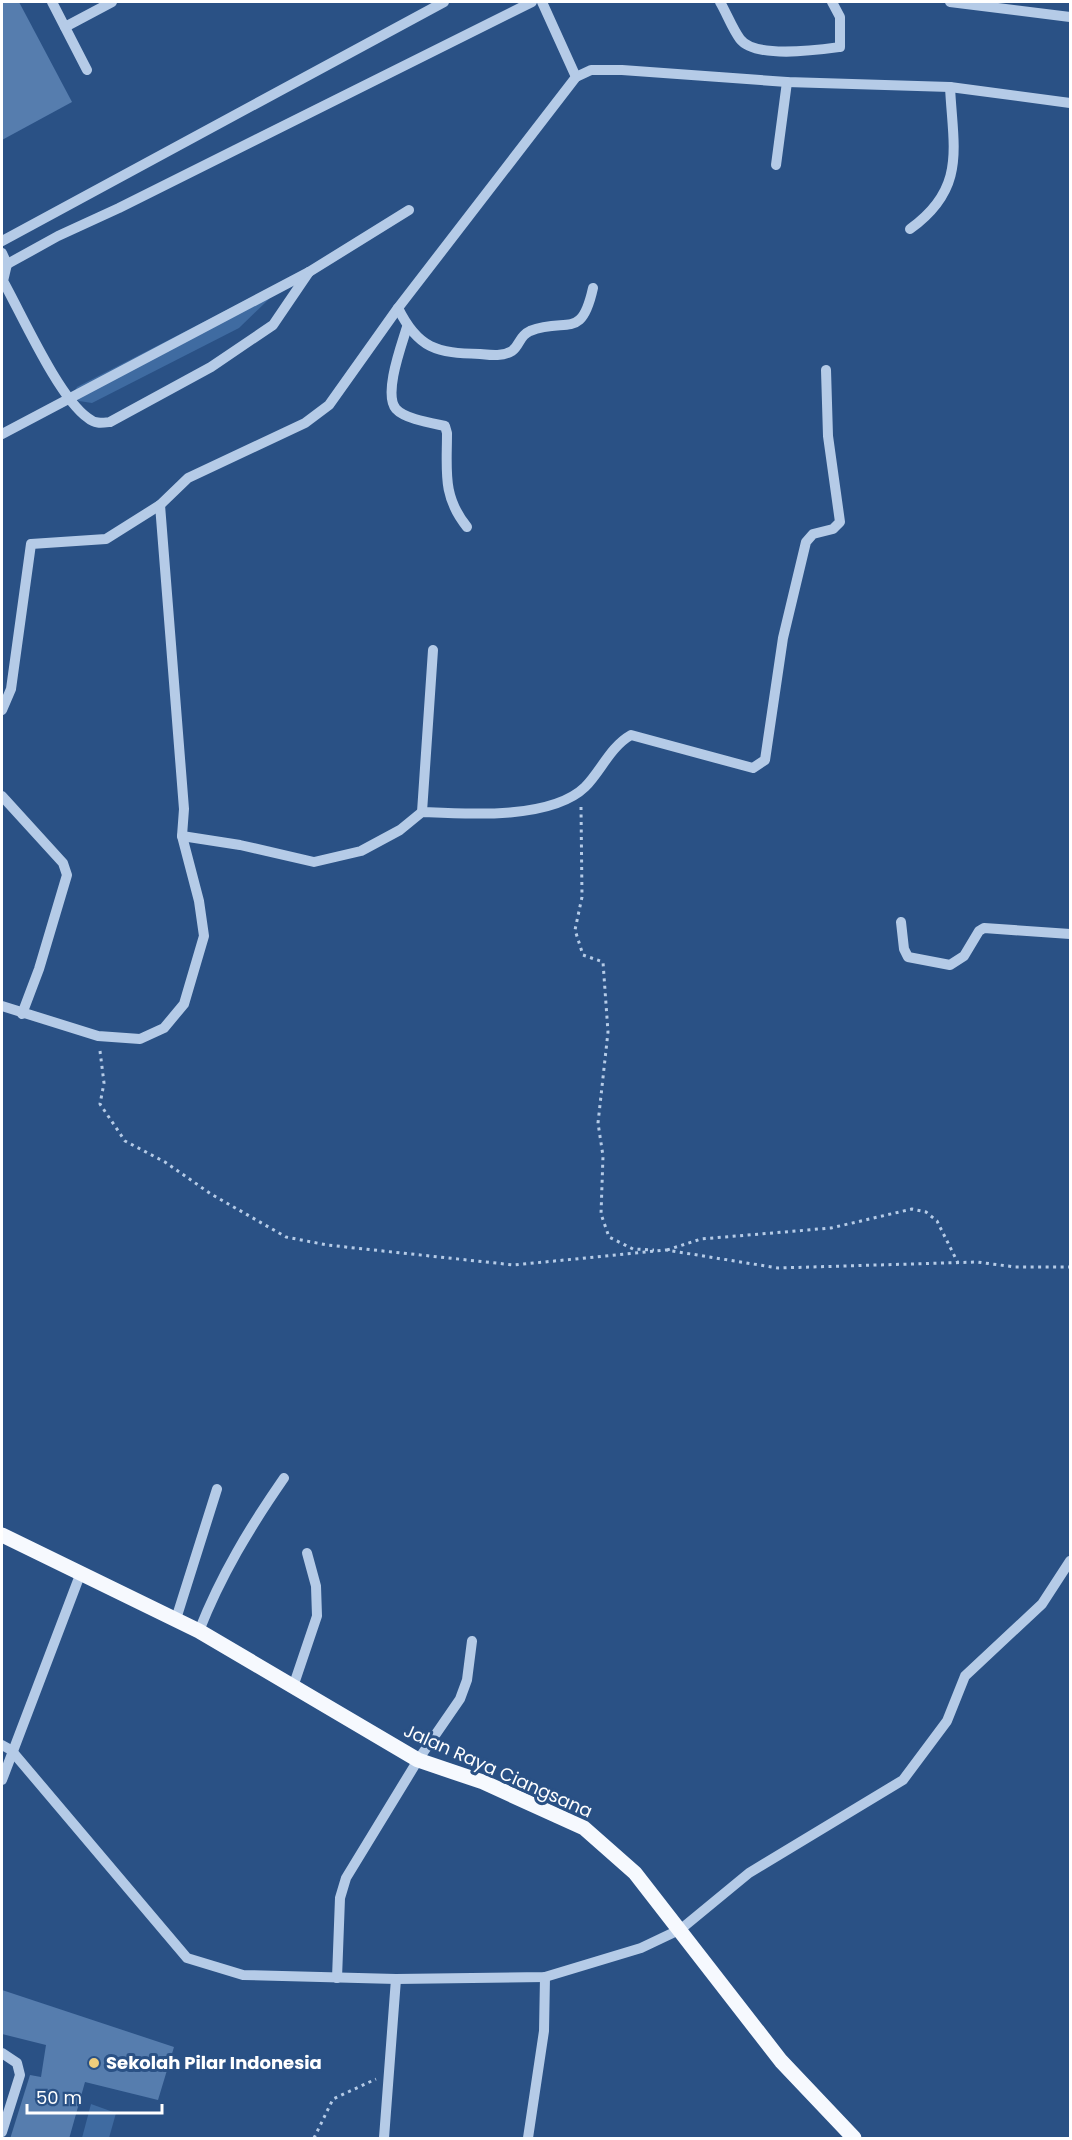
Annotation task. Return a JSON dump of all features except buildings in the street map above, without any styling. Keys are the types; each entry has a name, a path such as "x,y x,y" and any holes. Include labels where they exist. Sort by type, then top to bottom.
{"main road":[{"name":"Jalan Raya Ciangsana","path":"2,1535 199,1631 418,1760 483,1782 584,1828 635,1873 681,1929 781,2061 854,2139"}],"street":[{"path":"52,2 87,70"},
{"path":"65,27 112,2"},
{"path":"2,241 444,2"},
{"path":"4,266 58,236 130,203 532,2"},
{"path":"542,2 576,77"},
{"path":"720,2 741,41 753,49 802,52 840,47 840,16 832,2"},
{"path":"950,2 1071,17"},
{"path":"2,710 11,689 31,543 106,539 159,505 188,478 305,423 329,405 398,308 576,77 591,70 621,70 786,82 950,87 1071,102"},
{"path":"776,165 786,82"},
{"path":"910,229 939,202 954,170 950,87"},
{"path":"2,434 309,273 409,210"},
{"path":"2,253 4,266 2,281 69,400 90,420 99,424 110,422 211,367 273,325 309,273"},
{"path":"398,308 407,327 423,343 437,351 501,355 513,350 522,334 535,329 572,325 583,318 593,288"},
{"path":"407,327 392,383 392,403 398,411 446,429 447,489 452,506 467,527"},
{"path":"182,836 240,845 314,862 361,851 400,830 422,812 478,815 523,811 563,801 581,789 621,741 631,735 753,768 765,760 783,638 806,542 813,534 833,530 840,522 828,436 826,370"},
{"path":"2,1006 98,1036 140,1039 164,1028 184,1004 204,936 199,901 182,836 184,809 159,505"},
{"path":"422,812 433,650"},
{"path":"2,796 63,863 67,875 39,969 22,1014"},
{"path":"902,922 904,949 908,957 944,965 959,961 984,928 1071,934"},
{"path":"199,1631 211,1601 248,1529 284,1478"},
{"path":"176,1619 217,1489"},
{"path":"294,1687 317,1616 316,1586 307,1553"},
{"path":"6,1748 187,1958 243,1975 396,1979 545,1977 641,1948 681,1929 749,1873 903,1780 947,1721 965,1676 1042,1604 1071,1561"},
{"path":"2,1780 6,1748 80,1575"},
{"path":"337,1978 340,1898 346,1878 418,1760 460,1699 467,1680 472,1641"},
{"path":"528,2139 544,2031 545,1977"},
{"path":"384,2139 396,1979"},
{"path":"2,2053 17,2064 20,2075 2,2132"}],"path":[{"path":"581,789 582,897 575,930 583,955 603,962 608,1021 598,1123 603,1156 601,1214 609,1237 633,1249 666,1250 778,1268 977,1262 1015,1268 1071,1267"},
{"path":"98,1036 104,1083 100,1104 125,1141 165,1162 211,1194 286,1237 327,1245 514,1265 666,1250 701,1239 831,1228 912,1209 926,1212 937,1221 958,1263"},
{"path":"314,2139 333,2099 388,2074"}],"shaded area":[{"path":"260,293 269,299 239,328 92,403 79,401 72,395 77,387"},
{"path":"91,2104 116,2113 109,2138 82,2138"}],"place":[{"name":"Sekolah Pilar Indonesia","path":"94,2063"}]}
